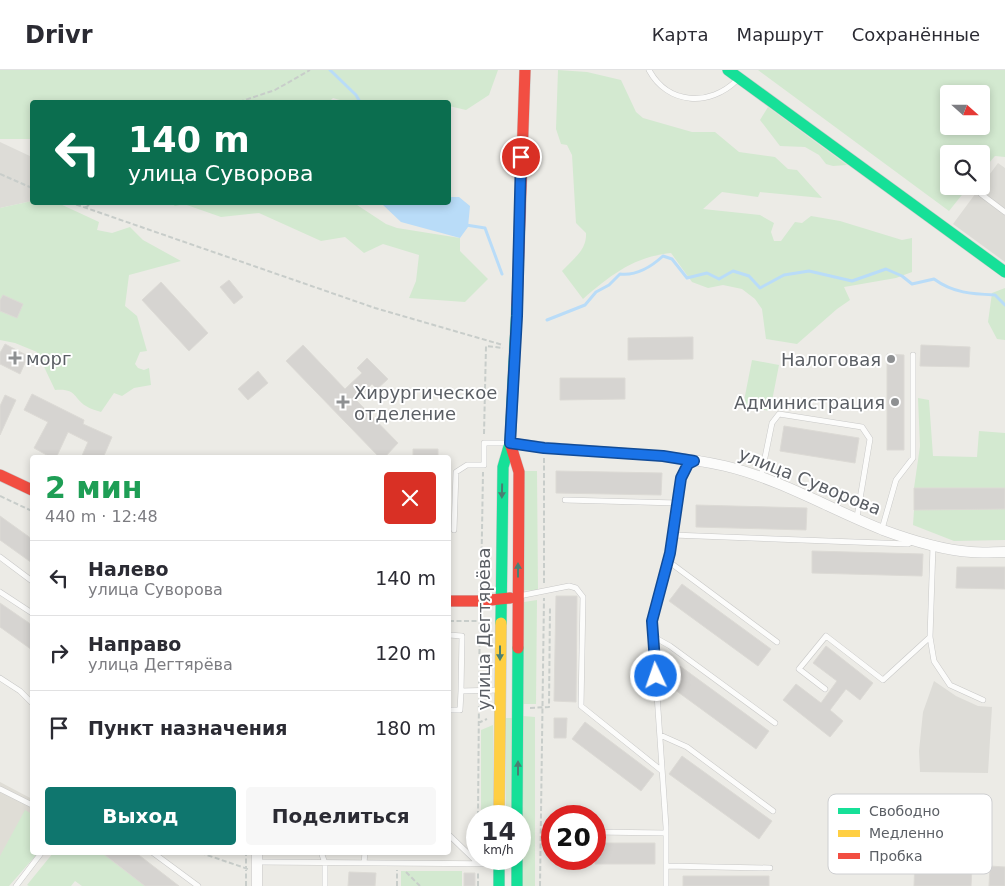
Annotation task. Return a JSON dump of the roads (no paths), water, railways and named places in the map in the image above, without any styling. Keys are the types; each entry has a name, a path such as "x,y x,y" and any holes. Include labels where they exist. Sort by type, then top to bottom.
{"main road":[{"name":"улица Дегтярёва","path":"499,805 503,467 510,443 525,70"},
{"path":"728,70 1005,272"},
{"name":"улица Дегтярёва","path":"510,443 519,472 517,805"},
{"path":"0,475 30,489"},
{"path":"451,600 481,601 518,597"},
{"path":"499,870 499,886"},
{"path":"516,886 517,870"}],"street":[{"name":"улица Суворова","path":"510,443 544,448 663,456 726,466 761,478 882,529 915,540 970,552 1005,552"},
{"path":"257,857 257,886"}],"lane":[{"path":"649,70 657,82 668,91 682,97 706,98 727,89 739,78"},
{"path":"982,195 1005,212"},
{"path":"882,529 896,480 912,458 913,355"},
{"path":"761,478 772,422 779,414 862,427 870,439 857,517"},
{"path":"454,530 456,472 467,465 484,465 484,443 510,443"},
{"path":"666,886 666,833 652,621 668,562 681,478 688,464 694,461"},
{"path":"565,500 677,503"},
{"path":"673,535 908,544 915,540"},
{"path":"934,545 930,636 934,661 950,685 982,700"},
{"path":"0,557 30,580"},
{"path":"668,562 777,642"},
{"path":"518,597 569,586 576,588 583,597 581,706 662,771"},
{"path":"0,592 30,612"},
{"path":"451,635 462,636 460,710 451,710"},
{"path":"825,688 799,668 826,636 883,680 930,636"},
{"path":"654,637 670,646 775,723"},
{"path":"0,678 20,691 30,701"},
{"path":"462,691 500,690"},
{"path":"660,735 687,747 773,811"},
{"path":"0,789 30,805"},
{"path":"606,832 666,833"},
{"path":"451,837 466,852"},
{"path":"16,886 40,855"},
{"path":"156,855 198,886"},
{"path":"321,855 325,863 324,886"},
{"path":"364,863 365,855"},
{"path":"257,857 325,863 466,864"},
{"path":"666,866 770,868"}],"water":[{"path":"451,197 459,197 470,206 468,227 460,238 401,222 383,205 451,205"}],"waterway":[{"path":"330,70 359,100"},
{"path":"466,225 485,228 502,274"},
{"path":"547,320 585,305 596,292 609,285 620,274 632,274 643,270 663,256 672,259 687,278 707,273 719,279 733,271 749,276 760,288 784,275 809,271 852,281 886,269 902,276 912,284 934,279 956,290 995,295 1005,305"}],"place":[{"name":"морг","path":"15,358"},
{"name":"Налоговая","path":"891,359"},
{"name":"Хирургическое отделение","path":"343,402"},
{"name":"Администрация","path":"895,402"}]}
